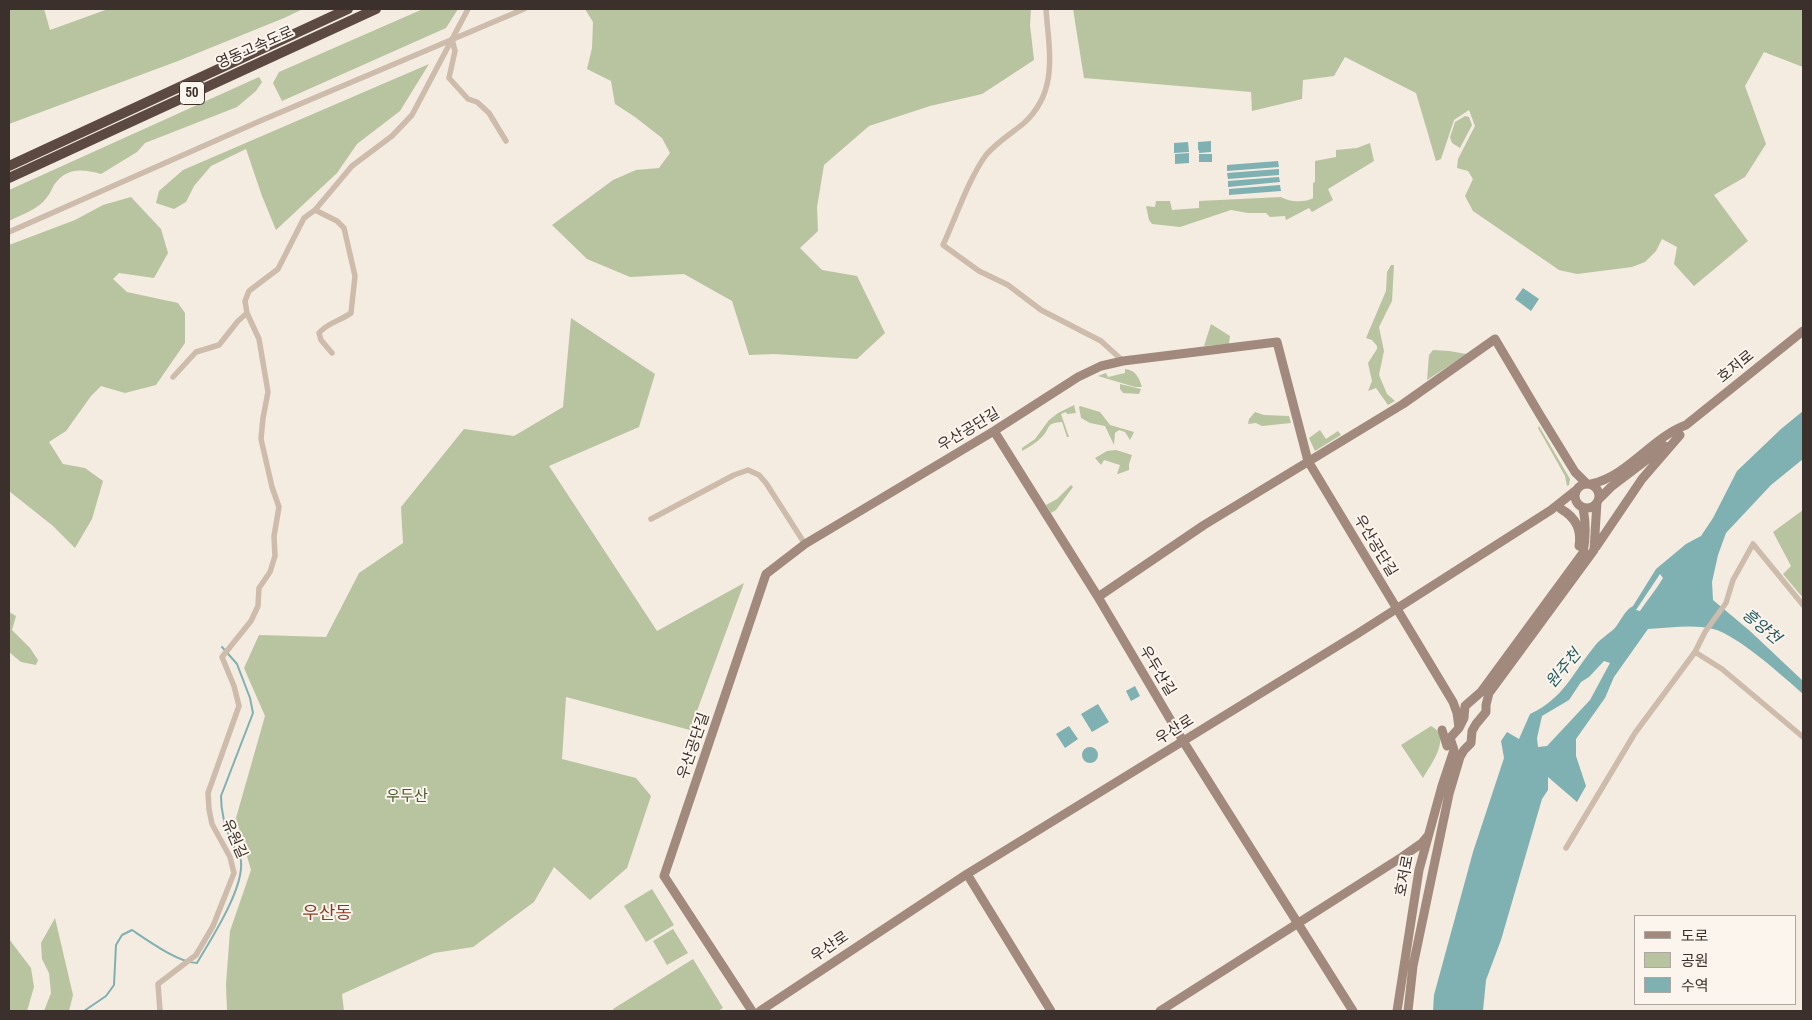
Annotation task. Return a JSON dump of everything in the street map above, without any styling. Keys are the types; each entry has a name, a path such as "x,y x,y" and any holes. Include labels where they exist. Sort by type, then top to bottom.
{"highway":[{"name":"영동고속도로","path":"9,166 348,9"},
{"name":"영동고속도로","path":"9,178 376,9"}],"street":[{"path":"173,377 196,352 219,345 238,321 248,313 245,301 249,291 278,269 304,218 314,210 352,166 392,136 412,115 468,9"},
{"path":"9,232 260,121 524,9"},
{"path":"1046,9 1051,52 1049,76 1043,94 1036,110 1023,124 1002,138 986,156 973,179 943,245 980,271 1008,285 1041,310 1101,341 1123,361"},
{"path":"452,39 455,51 449,78 468,99 477,102 489,113 506,141"},
{"path":"314,210 337,221 344,228 355,276 350,313 341,320 324,326 319,333 321,340 332,353"},
{"name":"유원길","path":"160,1011 158,984 190,961 204,943 213,926 234,873 230,857 212,824 208,792 239,706 223,656 251,621 258,606 260,588 270,572 275,556 274,536 279,507 272,487 262,439 263,418 268,392 259,340 248,313"},
{"name":"호저로","path":"1686,425 1803,331"},
{"path":"1098,597 1204,525 1402,404 1495,339 1576,472 1582,486 1598,491 1594,550"},
{"name":"우산공단길","path":"752,1011 664,876 766,574 805,544 994,432 1083,374 1101,366 1123,361 1277,342 1308,461 1453,702 1459,728"},
{"path":"1551,510 1591,507 1611,487 1680,435 1686,425"},
{"name":"우산로","path":"760,1011 967,874 1396,609 1551,510 1582,486 1603,480 1615,474 1674,429 1686,425"},
{"name":"우두산길","path":"994,432 1098,597 1183,741 1353,1011"},
{"name":"호저로","path":"1408,1011 1413,966 1449,794 1464,750 1471,743 1472,731 1485,714 1489,693 1594,550 1642,479 1680,435"},
{"path":"651,519 734,475 748,470 759,475 766,483 805,544"},
{"path":"1453,702 1457,706 1465,706 1476,697 1583,553 1586,528 1582,507 1575,500 1582,486"},
{"path":"1561,509 1570,514 1579,531 1580,543 1567,574"},
{"path":"1566,848 1635,733 1695,652 1705,632 1726,603 1733,580 1753,544 1803,605"},
{"path":"1695,652 1722,669 1803,737"},
{"path":"1476,697 1482,699 1486,705"},
{"name":"호저로","path":"1397,1011 1419,870 1450,762 1451,735 1459,728 1464,718 1465,706"},
{"path":"1450,762 1442,730 1452,745 1464,750"},
{"path":"1160,1011 1402,857 1422,843 1429,835"},
{"path":"1424,853 1435,857"},
{"path":"1402,857 1410,856 1414,859 1419,870"},
{"path":"967,874 1051,1011"}],"green space":[{"path":"9,9 44,9 50,30 108,9 303,9 178,61 9,124"},
{"path":"423,9 458,9 446,28 282,101 273,83 279,72"},
{"path":"585,9 1031,9 1030,25 1034,60 982,94 930,106 869,126 824,165 817,207 818,231 800,248 822,270 857,276 885,333 857,359 774,354 749,355 732,301 684,274 630,277 587,259 552,225 613,180 636,170 659,168 670,153 662,138 615,104 611,81 587,69 592,48 593,22"},
{"path":"1073,9 1803,9 1803,67 1764,52 1745,86 1766,144 1745,177 1714,195 1748,241 1694,286 1674,264 1677,247 1662,239 1656,251 1645,262 1632,267 1577,274 1559,270 1473,211 1465,196 1473,179 1468,171 1457,168 1458,159 1475,126 1469,110 1454,120 1441,159 1436,161 1416,93 1345,57 1334,76 1303,80 1302,99 1252,111 1251,92 1084,78"},
{"path":"429,64 400,111 357,144 337,173 276,230 246,149 211,166 194,186 186,202 174,209 156,203 159,191 183,170"},
{"path":"259,77 262,82 256,91 237,107 145,143 137,152 101,174 75,171 64,175 54,185 43,202 9,221 9,190"},
{"path":"1465,116 1469,117 1472,125 1460,148 1452,143 1450,137 1455,122"},
{"path":"1370,143 1374,161 1328,189 1333,200 1312,212 1309,208 1286,220 1285,216 1270,217 1266,213 1248,213 1231,210 1180,227 1152,224 1149,220 1146,206 1155,207 1156,201 1170,201 1172,210 1199,208 1199,201 1281,197 1297,201 1310,200 1313,198 1315,161 1336,157 1336,150 1357,148"},
{"path":"131,197 161,229 168,253 154,278 119,273 113,279 127,292 178,303 185,313 185,343 156,385 125,393 101,386 91,396 66,431 49,442 63,464 85,468 103,481 92,519 75,548 53,526 9,491 9,245 75,220 103,205"},
{"path":"1391,265 1394,265 1392,301 1379,327 1384,351 1379,375 1387,394 1395,401 1388,405 1376,388 1368,391 1372,381 1368,363 1377,346 1372,340 1366,338 1386,291 1387,272"},
{"name":"우두산","path":"571,318 655,374 639,427 549,466 657,631 744,583 690,730 566,697 562,759 636,778 651,796 627,868 590,900 554,867 534,902 473,947 434,953 342,994 344,1011 227,1011 226,984 230,931 251,870 236,818 265,716 244,668 259,635 326,637 359,573 403,543 401,507 464,429 514,436 563,407"},
{"path":"1211,324 1230,336 1229,344 1204,346"},
{"path":"1433,350 1467,354 1427,380 1429,355"},
{"path":"1125,369 1134,373 1142,387 1135,387 1098,376 1106,373 1108,377 1125,373"},
{"path":"1120,384 1141,389 1139,394 1123,393 1120,389"},
{"path":"1074,405 1076,413 1067,414 1066,412 1061,414 1069,437 1067,437 1062,422 1053,423 1040,439 1022,451 1022,448 1035,439 1049,420"},
{"path":"1080,406 1100,412 1110,425 1134,432 1130,440 1125,432 1119,430 1115,433 1114,445 1105,426 1090,423 1081,418"},
{"path":"1255,412 1264,415 1289,416 1291,423 1262,426 1256,423 1248,424 1249,419"},
{"path":"1539,426 1570,479 1567,486 1565,476 1538,428"},
{"path":"1320,430 1326,439 1338,431 1341,435 1315,451 1309,438"},
{"path":"1116,450 1132,455 1129,470 1118,474 1120,465 1104,460 1101,465 1095,458 1107,451"},
{"path":"1071,485 1073,487 1056,510 1051,513 1046,505 1057,499"},
{"path":"1803,510 1803,598 1783,574 1791,566 1773,532"},
{"path":"9,612 16,616 12,630 30,648 38,660 36,665 21,662 9,652"},
{"path":"1431,726 1440,737 1440,744 1423,778 1401,745"},
{"path":"652,889 674,925 646,942 624,906"},
{"path":"55,918 73,995 69,1011 44,1011 51,993 49,973 42,959 41,943"},
{"path":"673,929 688,953 667,965 653,941"},
{"path":"9,939 31,968 34,987 27,1011 9,1011"},
{"path":"693,959 723,1008 718,1011 614,1011 613,1009"}],"water":[{"path":"1211,141 1211,152 1199,153 1198,142"},
{"path":"1188,142 1189,152 1174,153 1174,143"},
{"path":"1189,153 1189,163 1175,164 1175,154"},
{"path":"1199,154 1212,154 1212,162 1199,162"},
{"path":"1278,161 1279,167 1227,171 1227,165"},
{"path":"1279,169 1279,175 1228,179 1227,173"},
{"path":"1279,177 1280,182 1228,187 1228,181"},
{"path":"1280,185 1281,191 1229,195 1229,189"},
{"path":"1523,288 1539,299 1531,311 1515,299"},
{"path":"1803,411 1803,459 1771,485 1726,533 1718,555 1712,582 1713,600 1750,631 1803,681 1803,694 1747,647 1723,633 1713,629 1697,627 1648,629 1614,677 1605,698 1576,739 1576,756 1586,786 1577,802 1548,777 1548,790 1542,799 1501,940 1486,980 1483,1011 1433,1011 1434,995 1473,852 1504,758 1501,741 1507,732 1519,739 1530,714 1551,701 1566,685 1596,644 1614,629 1625,613 1633,606 1656,569 1686,544 1701,536 1713,518 1737,471","holes":["1660,574 1663,578 1640,611 1636,610","1604,661 1610,663 1590,700 1547,746 1538,747 1537,738 1542,716 1569,700 1581,682 1589,677"]},
{"path":"1135,686 1140,696 1131,701 1126,691"},
{"path":"1098,704 1109,722 1092,732 1081,714"},
{"path":"1069,726 1078,739 1065,748 1056,734"},
{"path":"1090,747 1098,755 1090,763 1082,755"}],"waterway":[{"path":"84,1011 106,996 114,985 116,945 122,935 132,930 172,955 197,963 218,928 232,899 241,872 241,861 227,830 221,796 253,713 250,698 237,664 222,647"}],"district":[{"name":"우산동","path":"327,914"}],"water label":[{"name":"흥양천","path":"1761,627"},
{"name":"원주천","path":"1564,669"}]}
